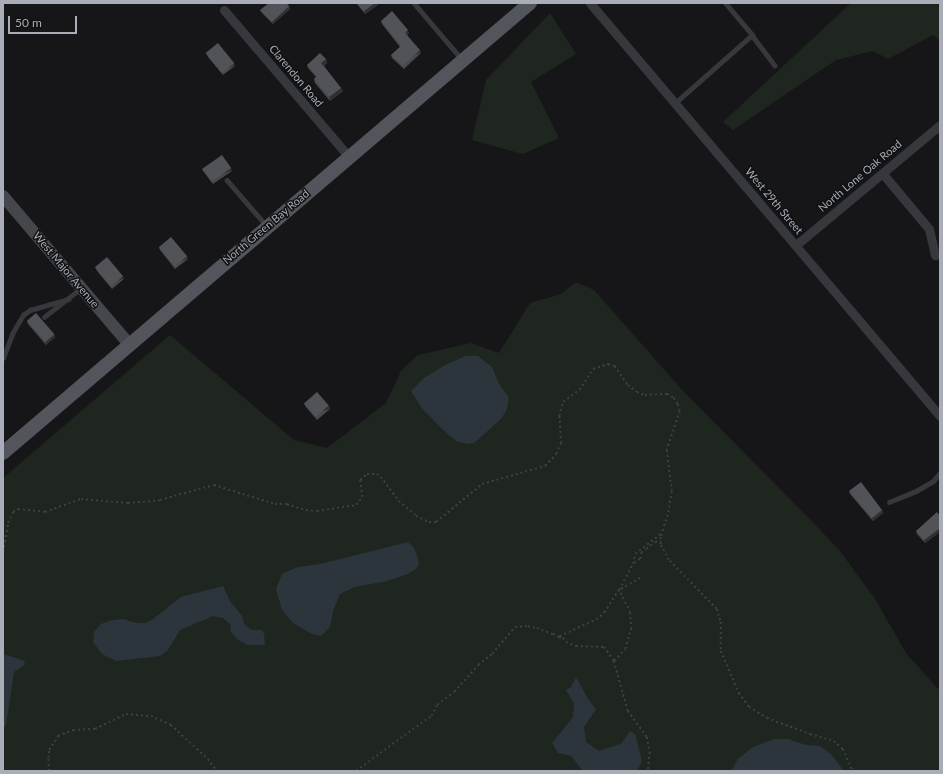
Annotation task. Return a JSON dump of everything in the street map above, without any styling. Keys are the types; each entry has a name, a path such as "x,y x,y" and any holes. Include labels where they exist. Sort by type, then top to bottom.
{"main road":[{"name":"North Green Bay Road","path":"3,453 530,3"}],"street":[{"name":"West 29th Street","path":"590,3 940,416"},
{"name":"Clarendon Road","path":"224,10 349,157"},
{"name":"North Lone Oak Road","path":"796,245 940,125"},
{"path":"883,174 929,229 935,255"},
{"name":"West Major Avenue","path":"3,196 129,344"}],"lane":[{"path":"414,3 462,60"},
{"path":"725,3 775,65"},
{"path":"675,103 752,35"},
{"path":"227,180 267,226"},
{"path":"44,317 82,288"},
{"path":"3,358 12,334 23,315 30,310 68,298"},
{"path":"888,502 916,491 933,481 940,473"}],"path":[{"path":"3,552 8,523 13,512 18,509 45,512 81,499 128,503 160,500 214,485 275,504 287,504 306,510 317,511 350,507 360,502 362,497 360,480 367,474 377,474 381,477 395,497 416,516 429,522 436,522 482,484 545,466 556,454 561,443 559,416 563,402 579,390 593,369 608,364 615,366 628,385 637,392 645,395 667,394 674,398 678,404 680,411 668,450 672,492 661,541 665,553 670,561 717,609 721,622 721,652 723,659 744,701 767,718 834,741 843,749 853,771"},
{"path":"559,637 598,619 605,612 633,564 635,554 662,534"},
{"path":"633,564 640,559 641,553 655,542 661,541"},
{"path":"619,590 642,577"},
{"path":"614,661 625,649 629,641 630,629 630,613 619,590"},
{"path":"356,771 431,716 437,705 454,692 478,665 492,654 515,627 528,626 559,637 576,646 604,647 614,661 628,711 647,737 650,752 648,771"},
{"path":"49,771 48,758 50,750 58,736 72,730 95,729 126,714 151,716 171,725 208,759 217,771"}],"shaded area":[{"path":"851,3 936,3 940,7 940,41 933,35 888,59 873,51 836,60 733,130 723,122"},
{"path":"550,13 576,54 531,82 559,138 523,154 472,140 486,80"},
{"path":"576,282 594,290 684,392 840,551 875,599 906,653 940,691 940,771 3,771 3,478 170,335 294,440 327,448 386,403 401,371 418,355 471,343 499,353 530,303 561,294"},
{"path":"466,356 478,356 492,367 499,384 509,397 507,409 501,419 474,443 467,444 456,441 441,428 421,407 411,391 424,378 447,364"},
{"path":"408,542 414,548 417,555 419,563 416,569 408,574 387,581 355,587 340,594 333,611 330,627 321,636 310,633 293,623 282,610 276,589 282,574 298,567 320,564"},
{"path":"223,586 230,601 242,616 244,623 251,630 262,630 265,645 248,645 238,640 230,631 231,625 223,618 213,616 180,630 168,650 160,656 116,661 102,654 93,642 94,632 101,624 112,620 123,619 137,623 145,623 153,619 181,597"},
{"path":"3,654 25,661 24,665 14,672 6,726 3,728"},
{"path":"576,677 588,699 596,709 584,727 586,742 599,751 621,744 630,731 635,734 642,761 637,771 583,771 571,756 558,753 552,743 573,717 574,703 566,690 571,687"},
{"path":"774,739 788,739 806,745 820,746 831,754 844,771 731,771 738,759 753,747"}],"building":[{"path":"269,3 287,3 289,6 272,22 260,10"},
{"path":"357,3 375,3 364,11"},
{"path":"392,11 408,30 405,33 420,50 403,66 391,55 401,46 381,21"},
{"path":"218,43 234,63 222,73 206,53"},
{"path":"320,53 326,59 321,63 341,88 329,97 314,79 317,76 307,65"},
{"path":"222,155 231,168 212,182 202,169"},
{"path":"171,237 187,256 175,266 159,247"},
{"path":"107,257 123,276 111,286 95,267"},
{"path":"36,313 54,334 45,342 27,321"},
{"path":"317,392 329,406 316,417 304,403"},
{"path":"861,482 882,510 872,518 849,491"},
{"path":"937,512 940,516 940,528 924,540 916,531"}]}
